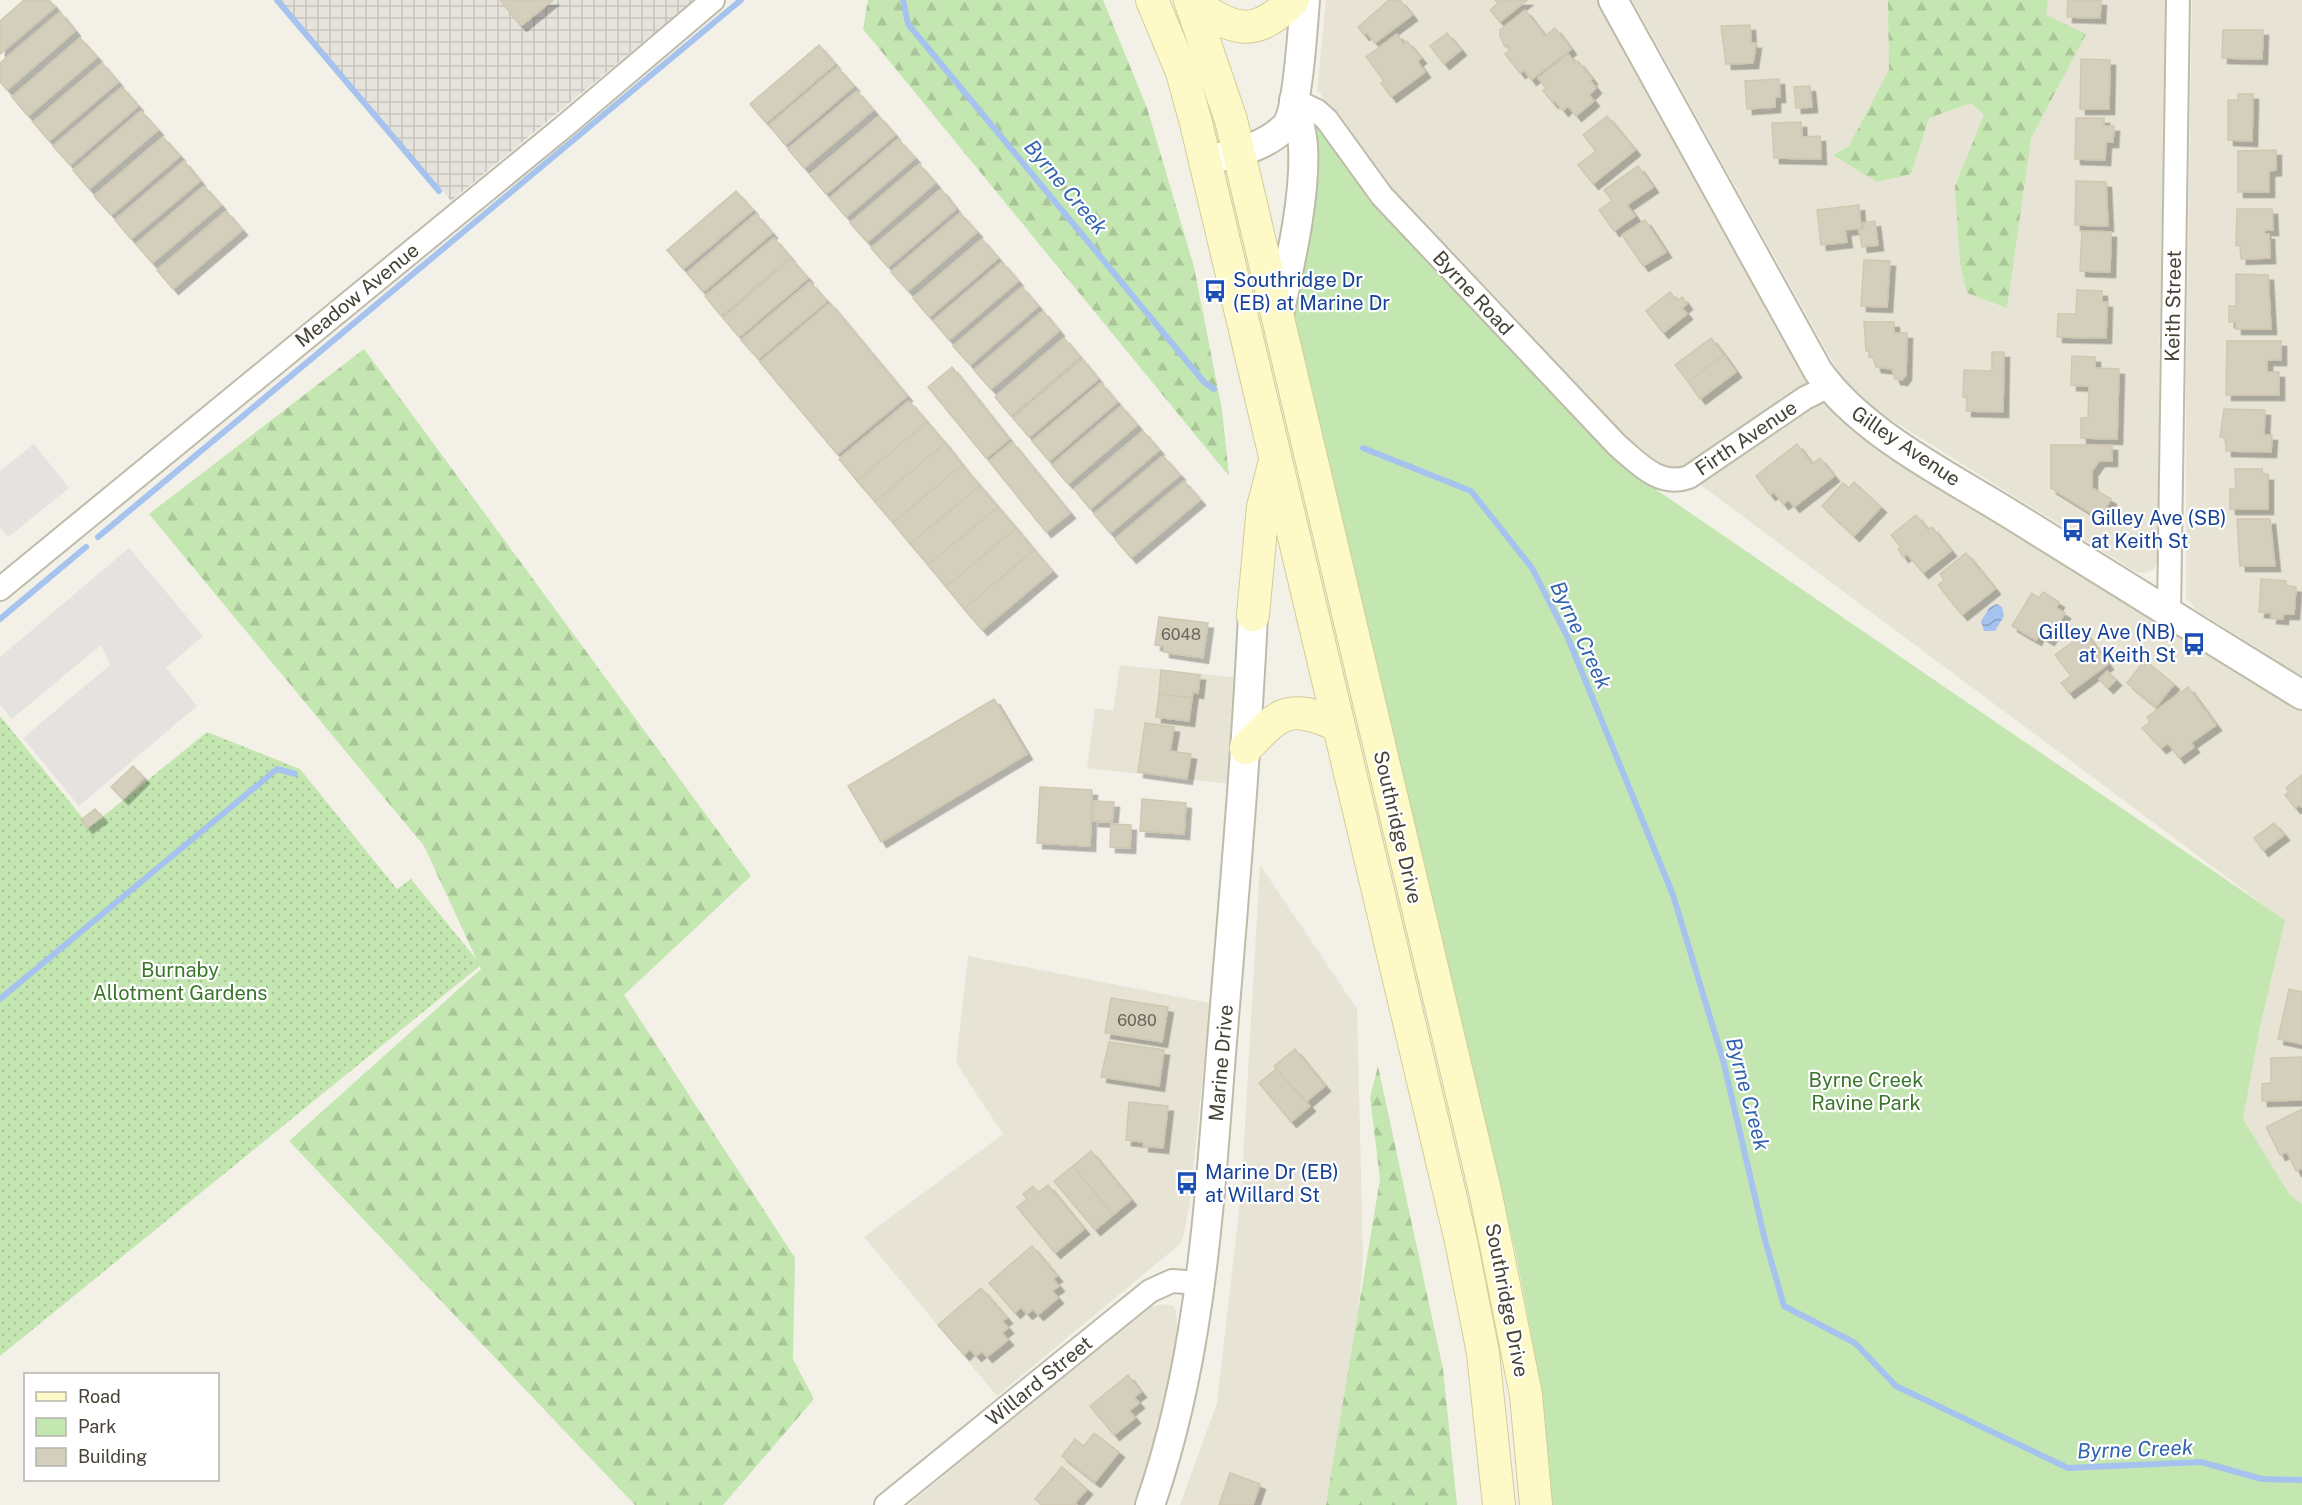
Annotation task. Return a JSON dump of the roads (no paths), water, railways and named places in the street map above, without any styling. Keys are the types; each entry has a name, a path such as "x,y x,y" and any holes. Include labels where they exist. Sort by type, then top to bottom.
{"main road":[{"path":"1152,0 1182,72 1204,160"},
{"path":"1191,2 1225,24 1241,28 1252,27 1270,19 1293,0"},
{"path":"1191,2 1225,99 1238,153"},
{"name":"Southridge Drive","path":"1238,153 1486,1195 1526,1395 1536,1505"},
{"name":"Southridge Drive","path":"1204,160 1461,1241 1483,1353 1498,1478 1499,1505"},
{"path":"1253,615 1263,507 1275,461"},
{"path":"1246,748 1269,723 1286,714 1303,712 1337,725"}],"street":[{"name":"Meadow Avenue","path":"0,588 558,131 713,0"},
{"path":"1204,160 1238,153 1268,140 1287,126 1294,100 1305,0"},
{"name":"Gilley Avenue","path":"1613,0 1829,386 1848,408 1870,426 2302,695"},
{"name":"Keith Street","path":"2169,612 2178,0"},
{"path":"1278,321 1291,258 1302,169 1303,145 1294,100"},
{"name":"Byrne Road","path":"1294,100 1317,111 1327,120 1382,196 1617,445 1651,474 1662,478"},
{"name":"Firth Avenue","path":"1662,478 1676,480 1689,477 1805,398 1829,386"},
{"name":"Marine Drive","path":"1150,1505 1171,1438 1184,1382 1201,1283 1246,748 1253,615"},
{"name":"Willard Street","path":"886,1505 1150,1291 1172,1281 1201,1283"}],"water":[{"path":"1997,604 2002,607 2004,616 1995,631 1984,631 1981,621 1990,607"}],"waterway":[{"path":"277,0 439,191"},
{"path":"98,537 741,0"},
{"name":"Byrne Creek","path":"903,0 908,24 1204,382 1214,389"},
{"name":"Byrne Creek","path":"1363,448 1471,491 1532,568 1568,638 1673,895 1723,1060 1765,1240 1784,1306 1855,1343 1896,1386 2068,1468 2201,1462 2262,1479 2302,1480"},
{"path":"0,619 86,547"},
{"path":"0,999 277,769 295,774"}],"place":[{"name":"Southridge Dr (EB) at Marine Dr","path":"1215,291"},
{"name":"Gilley Ave (SB) at Keith St","path":"2073,530"},
{"name":"Gilley Ave (NB) at Keith St","path":"2194,644"},
{"name":"Marine Dr (EB) at Willard St","path":"1187,1183"}],"park label":[{"name":"Burnaby Allotment Gardens","path":"180,982"},
{"name":"Byrne Creek Ravine Park","path":"1866,1092"}]}
